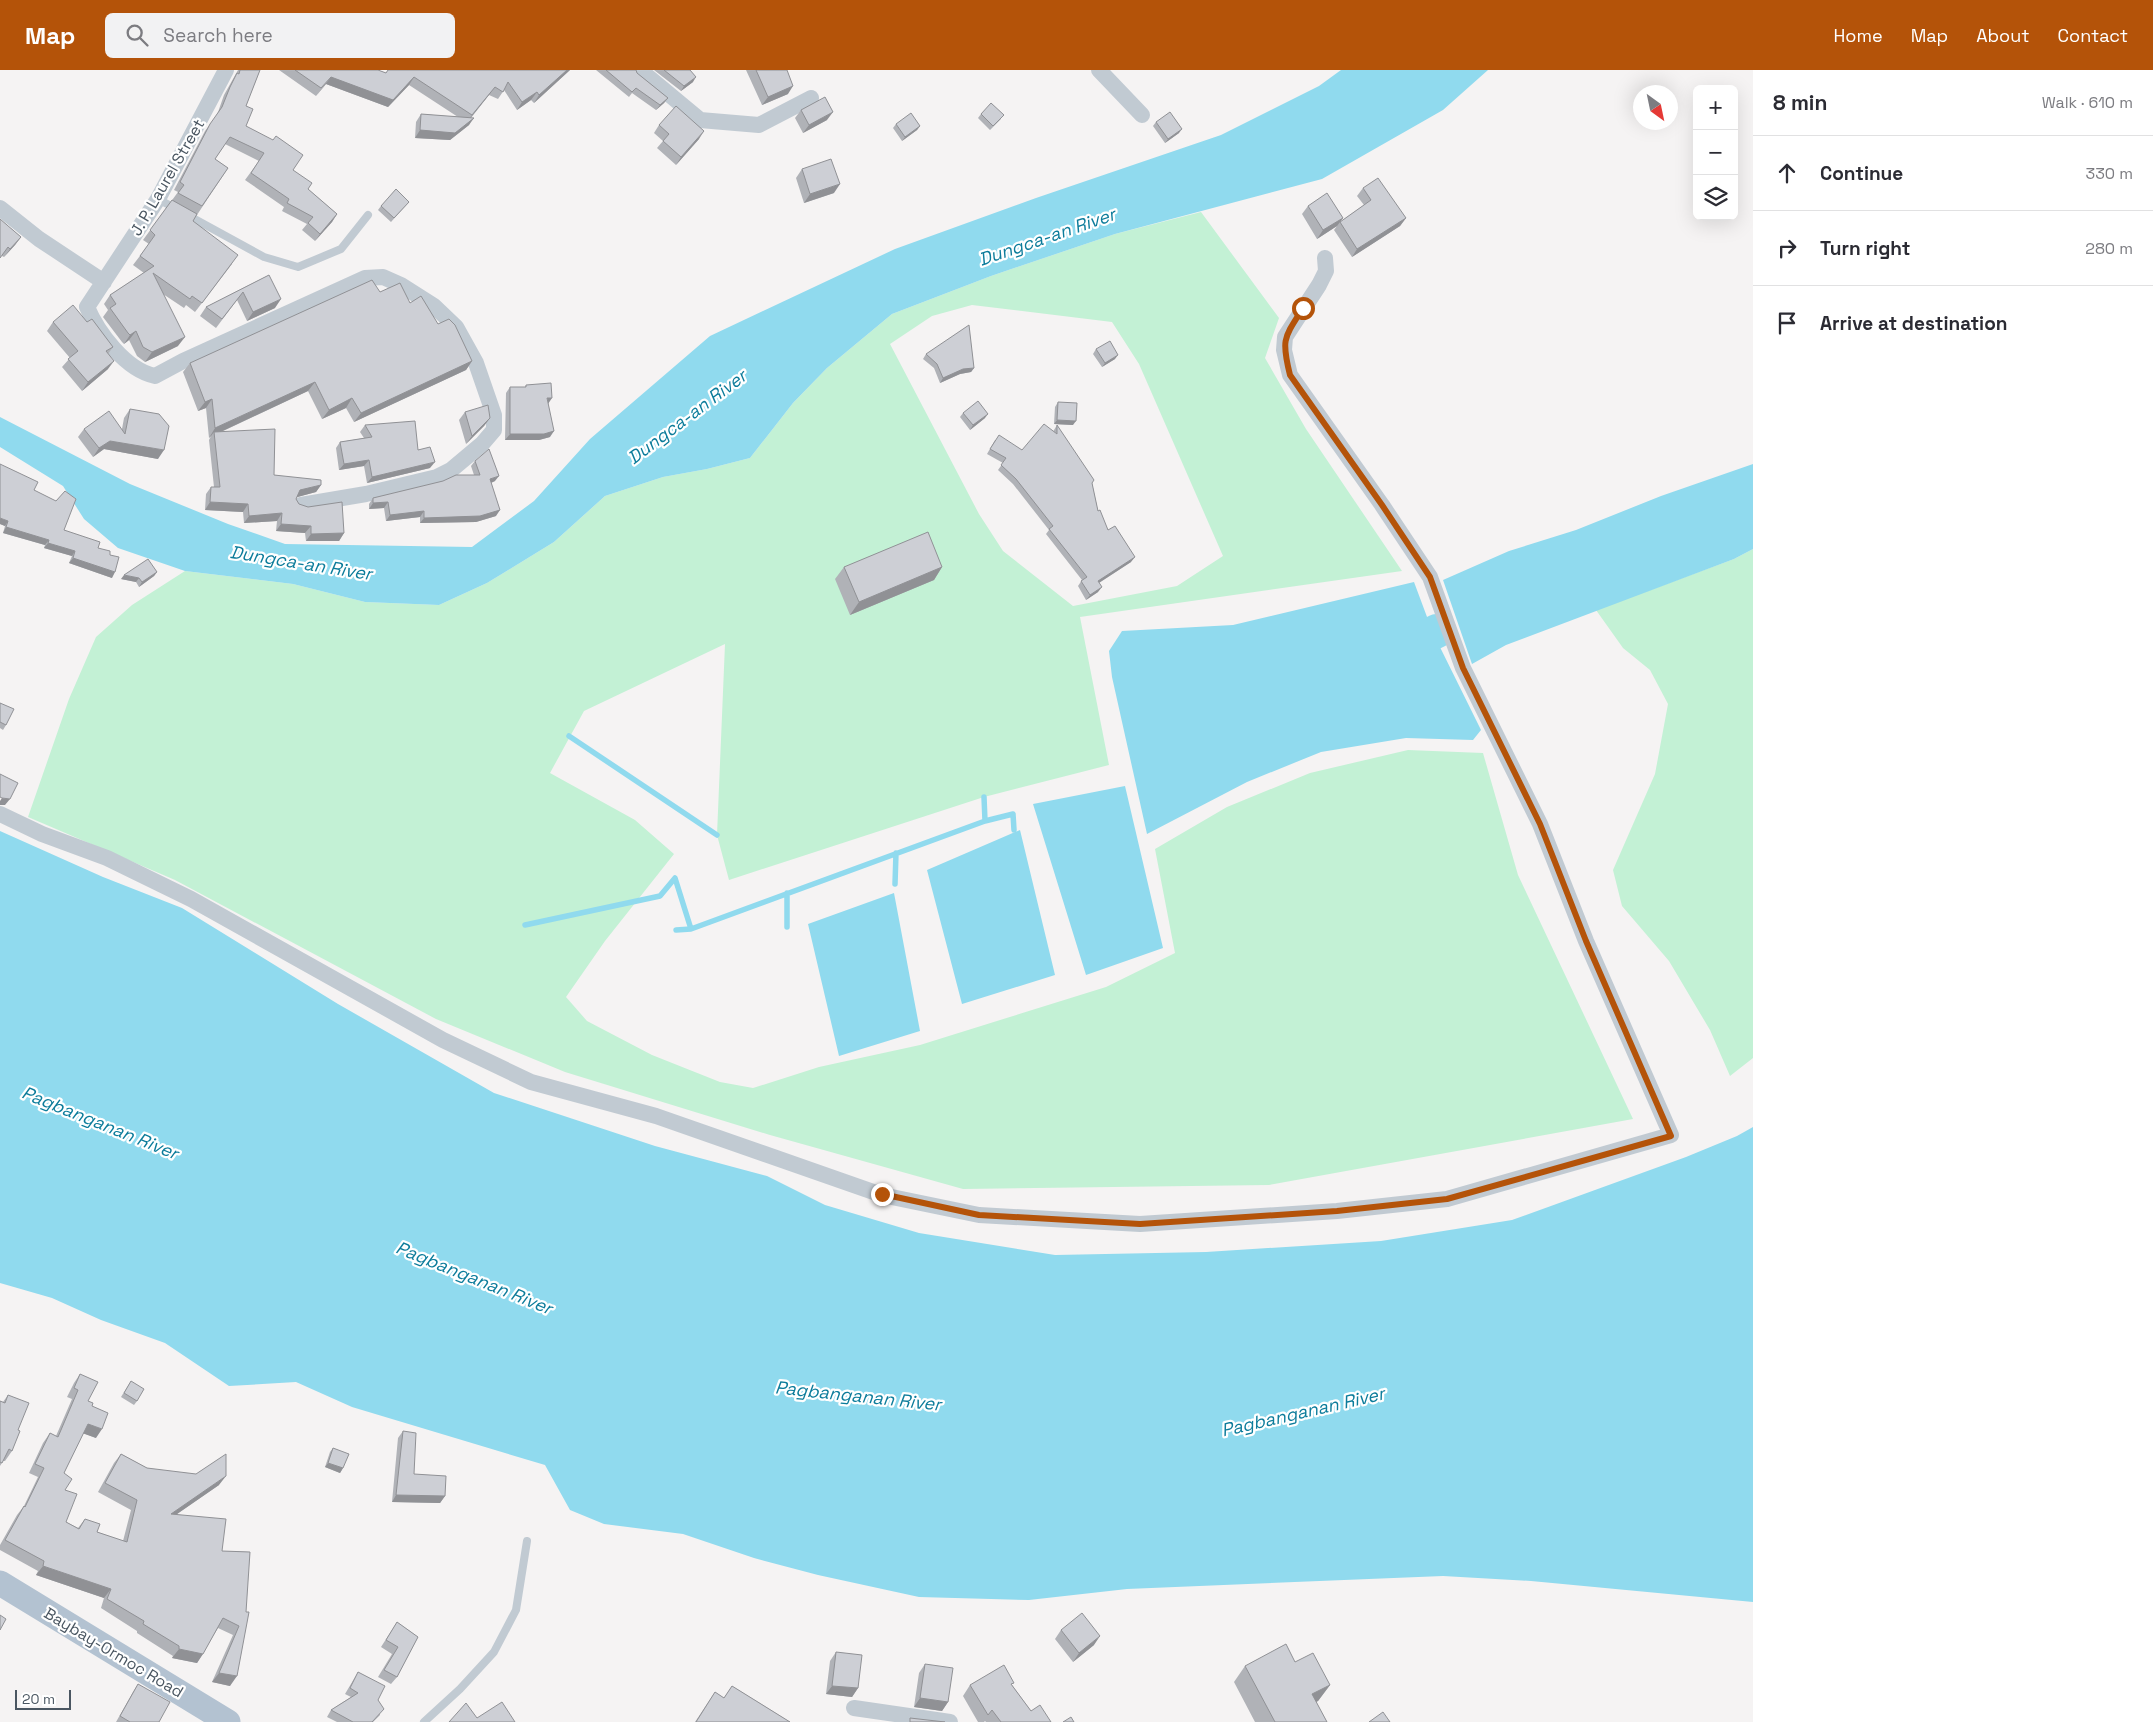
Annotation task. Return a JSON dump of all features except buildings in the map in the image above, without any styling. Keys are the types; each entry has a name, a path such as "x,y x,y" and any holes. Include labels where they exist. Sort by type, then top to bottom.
{"main road":[{"name":"Baybay-Ormoc Road","path":"0,1582 228,1722"}],"street":[{"name":"J. P. Laurel Street","path":"226,70 158,199 87,307 92,319 125,361 143,373 155,376 183,361 365,278 383,277 401,285 434,306 456,327 476,364 494,415 494,430 482,444 451,470 438,477 366,494 301,505"},
{"path":"640,70 700,120 760,125 811,98"},
{"path":"1099,70 1142,115"},
{"path":"0,208 39,239 104,282"},
{"path":"0,814 42,834 107,858 191,899 443,1040 531,1082 656,1116 882,1194 979,1215 1140,1224 1337,1211 1447,1199 1671,1136 1586,941 1540,824 1463,668 1430,577 1382,505 1290,375 1284,350 1285,337 1319,286 1326,271 1325,258"},
{"path":"854,1708 950,1722"}],"lane":[{"path":"158,199 264,257 298,267 341,249 368,215"},
{"path":"424,1722 460,1689 494,1652 516,1610 527,1541"}],"green space":[{"path":"1201,212 1279,318 1265,358 1306,429 1402,571 1080,617 1109,765 984,797 729,880 717,835 725,644 584,711 550,773 635,820 674,854 605,941 566,997 587,1021 652,1055 720,1082 753,1088 819,1067 920,1045 1106,987 1175,953 1155,849 1227,807 1310,773 1408,750 1483,753 1518,875 1633,1119 1269,1185 963,1189 770,1135 565,1072 436,1019 175,880 28,817 69,699 96,637 132,605 185,571 293,584 365,602 439,605 487,583 554,542 605,496 663,477 707,469 750,458 793,403 827,368 892,314 991,276 1115,234","holes":["972,305 1112,322 1139,364 1223,556 1177,586 1073,606 1003,551 979,514 890,344 932,316"]},
{"path":"1753,549 1753,1058 1730,1076 1710,1030 1669,961 1622,906 1613,870 1655,774 1668,704 1650,670 1623,648 1596,610 1734,559"}],"water":[{"name":"Dungca-an River","path":"1341,70 1488,70 1443,110 1322,179 1115,234 991,276 892,314 827,368 793,403 750,458 707,469 663,477 605,496 554,542 487,583 439,605 365,602 293,584 185,571 118,548 84,519 63,486 0,447 0,417 130,484 228,524 285,544 472,547 534,501 590,439 710,336 895,249 1036,198 1221,135 1319,86"},
{"path":"1753,464 1753,549 1734,559 1506,645 1472,664 1443,580 1509,551 1576,530 1661,496"},
{"path":"1414,582 1433,633 1481,730 1473,740 1406,738 1321,752 1247,782 1147,834 1112,677 1109,651 1122,631 1233,625"},
{"path":"1125,786 1163,948 1086,975 1033,804"},
{"path":"1020,830 1055,975 962,1004 927,870"},
{"name":"Pagbanganan River","path":"0,831 103,877 182,908 338,1004 494,1093 655,1146 767,1176 825,1205 919,1233 1055,1255 1206,1252 1381,1241 1512,1220 1686,1157 1737,1136 1753,1127 1753,1602 1531,1581 1443,1576 1127,1589 1029,1600 919,1597 818,1575 754,1558 683,1534 604,1524 570,1510 545,1465 352,1407 296,1382 229,1386 165,1343 101,1320 52,1298 0,1283"},
{"path":"894,893 920,1031 839,1056 808,924"}],"waterway":[{"path":"1433,633 1437,631"},
{"path":"569,736 717,835"},
{"path":"525,925 660,896 675,878 691,929 985,821 984,797"},
{"path":"985,821 1013,814 1014,830"},
{"path":"895,884 896,853"},
{"path":"787,893 787,927"},
{"path":"676,930 691,929"}],"route":[{"path":"882,1194 979,1215 1140,1224 1337,1211 1447,1199 1671,1136 1586,941 1540,824 1490,719 1463,668 1430,577 1382,505 1290,375 1284,350 1285,337 1303,308"}]}
